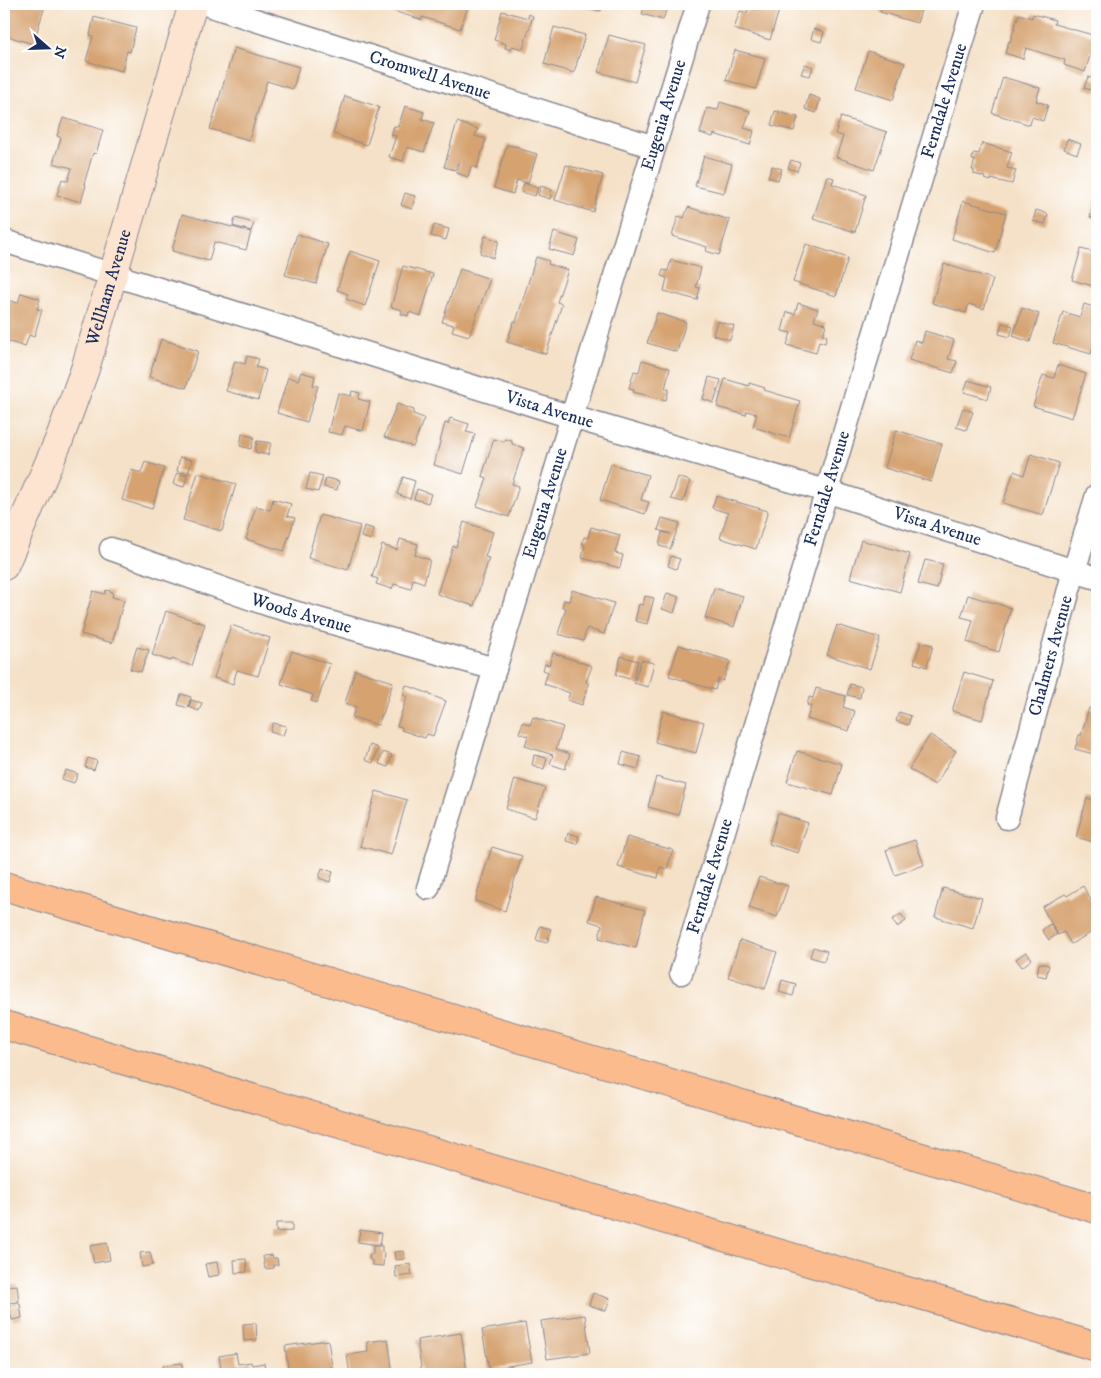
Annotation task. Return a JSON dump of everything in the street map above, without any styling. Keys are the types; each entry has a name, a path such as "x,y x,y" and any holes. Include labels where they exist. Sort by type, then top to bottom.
{"highway":[{"path":"4,886 1097,1209"},
{"path":"4,1025 1097,1347"}],"street":[{"name":"Wellham Avenue","path":"4,566 58,440 85,369 193,4"},
{"name":"Cromwell Avenue","path":"205,4 654,146"},
{"name":"Eugenia Avenue","path":"428,888 698,4"},
{"name":"Ferndale Avenue","path":"681,973 974,4"},
{"name":"Vista Avenue","path":"4,241 572,417 826,491 1097,578"},
{"name":"Chalmers Avenue","path":"1007,818 1074,571 1097,495"},
{"name":"Woods Avenue","path":"111,549 269,605 495,669"}],"building":[{"path":"12,4 39,4 45,6 33,44 4,35 4,27"},
{"path":"371,4 469,4 460,29 422,17 422,20"},
{"path":"582,4 603,4 601,11 581,6"},
{"path":"645,4 655,4 667,8 663,20 642,14"},
{"path":"750,4 758,4 779,10 770,40 734,29 740,11 747,13"},
{"path":"883,4 923,4 917,23 880,12"},
{"path":"502,11 528,18 529,14 533,16 523,49 512,46 511,50 505,48 506,44 494,40"},
{"path":"1019,14 1032,18 1033,14 1055,20 1054,24 1096,36 1085,72 1064,65 1065,60 1026,48 1023,59 1005,53"},
{"path":"94,17 136,28 130,52 127,51 122,71 86,61 93,36 90,35"},
{"path":"554,27 585,35 574,73 544,64"},
{"path":"814,29 824,32 821,42 811,39"},
{"path":"609,35 646,45 635,82 598,72"},
{"path":"234,48 299,67 293,89 267,81 249,140 210,129"},
{"path":"735,50 765,58 756,89 726,80"},
{"path":"868,51 905,63 893,100 856,88"},
{"path":"805,64 813,67 810,76 801,74"},
{"path":"1003,77 1040,88 1036,101 1048,105 1043,121 1032,117 1030,125 992,113"},
{"path":"1088,77 1097,80 1097,92 1084,88"},
{"path":"809,95 820,99 816,113 805,109"},
{"path":"345,96 379,107 367,145 333,134"},
{"path":"720,102 750,111 744,128 754,131 750,145 714,134 713,137 700,133 707,108 718,110"},
{"path":"405,106 424,112 422,119 434,123 424,152 407,147 403,161 389,157 396,136 391,135 394,126 398,127"},
{"path":"775,111 798,117 794,131 771,125"},
{"path":"841,117 887,132 874,170 836,157 843,136 835,134"},
{"path":"63,118 103,130 96,154 93,153 81,202 57,195 62,179 68,181 72,168 53,163 61,138 57,136"},
{"path":"457,122 478,129 475,136 486,139 477,168 471,166 468,177 457,173 460,163 458,162 455,170 444,167"},
{"path":"1067,139 1081,144 1077,154 1064,149"},
{"path":"982,143 1012,152 1007,168 1016,170 1012,184 991,179 991,181 974,174 974,170 972,170 975,160 972,160 973,155 974,153 979,154"},
{"path":"507,145 519,147 520,149 537,154 528,183 517,180 513,194 494,188"},
{"path":"704,156 732,164 724,193 695,186"},
{"path":"791,160 800,163 797,171 788,168"},
{"path":"566,165 603,175 593,212 555,200"},
{"path":"772,166 782,169 778,180 768,177"},
{"path":"827,176 834,178 832,184 866,195 855,232 813,219"},
{"path":"524,183 538,188 535,196 521,192"},
{"path":"541,186 552,190 550,199 538,195"},
{"path":"405,193 415,196 412,209 401,205"},
{"path":"1097,196 1097,219 1090,217"},
{"path":"963,201 1006,213 995,253 952,239"},
{"path":"688,207 730,220 719,255 706,251 707,247 672,236 678,216 684,218"},
{"path":"1036,210 1048,214 1045,224 1033,221"},
{"path":"182,214 251,232 246,250 214,242 209,261 172,251"},
{"path":"235,218 254,223 251,231 233,226"},
{"path":"434,225 449,229 446,240 431,236"},
{"path":"554,232 579,240 574,256 549,249"},
{"path":"297,234 328,244 316,284 285,275"},
{"path":"485,236 499,241 493,258 480,253"},
{"path":"806,244 848,258 836,296 793,282"},
{"path":"1081,249 1097,253 1097,287 1072,280"},
{"path":"350,251 380,261 365,306 346,299 348,294 337,290"},
{"path":"536,257 549,261 548,264 568,270 557,302 562,304 546,354 507,342 514,321 516,322"},
{"path":"671,260 701,268 696,287 700,288 697,300 664,291 667,278 661,276 663,270 668,271"},
{"path":"944,264 993,279 984,309 969,304 966,313 932,303"},
{"path":"403,266 433,274 421,316 409,312 408,316 401,314 402,310 391,307"},
{"path":"460,269 490,279 469,336 452,331 454,325 442,322"},
{"path":"21,293 40,299 37,309 42,310 34,337 29,335 25,347 4,340 4,299 18,303"},
{"path":"798,303 818,309 814,320 826,324 823,335 827,336 825,343 819,341 816,353 787,345 791,333 782,331 787,312 795,314"},
{"path":"1084,304 1097,308 1097,335 1091,354 1053,343 1063,312 1080,317"},
{"path":"1022,308 1039,314 1030,342 1013,336"},
{"path":"657,313 686,322 677,352 647,343"},
{"path":"717,321 734,326 730,340 713,335"},
{"path":"1002,323 1013,326 1010,337 999,334"},
{"path":"925,331 954,340 948,359 957,361 953,373 909,360 915,340 922,343"},
{"path":"161,339 198,351 186,388 149,377"},
{"path":"247,356 259,359 256,367 266,370 258,400 226,391 235,361 245,364"},
{"path":"642,360 670,368 665,389 669,389 666,400 633,392 634,389 629,388 634,371 639,372"},
{"path":"1058,365 1086,374 1072,418 1033,406 1043,375 1054,378"},
{"path":"301,372 315,376 313,385 318,386 307,422 277,413 288,377 298,380"},
{"path":"709,377 721,380 714,403 703,399"},
{"path":"725,379 749,386 749,383 765,388 764,390 800,401 789,438 753,427 757,414 747,411 746,415 717,407"},
{"path":"968,380 991,387 988,399 964,392"},
{"path":"352,391 360,393 358,399 370,402 363,431 345,426 342,435 328,432 338,393 351,396"},
{"path":"397,404 414,410 413,414 424,418 413,447 384,437"},
{"path":"963,408 973,412 966,430 956,427"},
{"path":"450,418 469,424 466,432 475,434 463,474 434,465 445,423 448,424"},
{"path":"896,430 942,444 931,482 885,468"},
{"path":"242,434 254,437 251,449 240,446"},
{"path":"494,439 504,442 506,439 512,441 512,444 524,448 512,484 519,486 509,517 477,506 487,478 482,476"},
{"path":"257,441 271,443 268,455 255,452"},
{"path":"1031,454 1059,463 1043,515 1003,503 1014,471 1024,475"},
{"path":"180,457 192,460 188,474 177,471"},
{"path":"145,462 164,468 152,509 122,500 131,470 141,473"},
{"path":"611,464 648,475 641,500 649,502 645,514 600,500"},
{"path":"177,473 187,476 184,487 173,484"},
{"path":"198,473 236,484 222,531 183,520"},
{"path":"310,473 323,476 318,492 306,489"},
{"path":"403,477 415,481 410,499 397,494"},
{"path":"678,477 690,481 683,502 671,499"},
{"path":"326,478 339,481 337,490 324,487"},
{"path":"417,489 431,494 428,503 414,499"},
{"path":"716,496 768,511 756,549 720,538 728,513 712,508"},
{"path":"273,499 291,504 287,516 295,518 284,551 246,539 256,506 270,510"},
{"path":"320,515 360,526 348,570 308,558"},
{"path":"662,518 680,523 670,549 659,546 662,532 671,534 658,530"},
{"path":"464,522 493,532 485,557 489,558 474,606 437,594 453,546 456,547"},
{"path":"364,526 374,529 371,540 361,537"},
{"path":"591,527 620,535 615,553 623,555 620,568 582,558 585,545 582,544 584,537 588,538"},
{"path":"400,539 418,544 415,555 430,560 424,583 413,579 411,589 394,584 392,589 376,584 378,579 372,577 382,545 397,550"},
{"path":"861,540 910,554 900,592 850,578"},
{"path":"671,556 680,559 676,569 668,566"},
{"path":"925,560 943,564 937,589 918,584"},
{"path":"714,588 743,596 734,627 705,618"},
{"path":"106,590 113,592 112,597 124,600 112,643 81,634 93,591 105,594"},
{"path":"572,590 614,603 604,634 587,628 583,641 558,634 566,608 562,607 564,600 569,601"},
{"path":"667,593 679,597 674,613 662,609"},
{"path":"968,595 1011,608 999,652 967,642 973,620 961,617"},
{"path":"645,596 654,598 647,624 635,621 639,604 643,605"},
{"path":"166,611 205,624 192,666 152,655"},
{"path":"231,625 270,638 258,676 237,670 233,684 214,678"},
{"path":"837,625 880,638 870,669 827,655"},
{"path":"921,642 933,645 927,667 914,663"},
{"path":"679,645 730,661 723,681 718,679 715,690 669,676"},
{"path":"137,647 149,650 141,672 130,669"},
{"path":"292,651 330,664 317,703 311,701 313,695 281,684"},
{"path":"553,653 592,666 586,682 589,684 582,705 567,700 570,693 544,684 548,672 543,670 545,664 549,665"},
{"path":"621,656 638,661 633,680 616,675"},
{"path":"641,660 654,663 648,687 634,683"},
{"path":"355,670 393,682 378,725 352,717 356,707 345,703"},
{"path":"964,672 993,681 982,720 952,711"},
{"path":"850,684 862,687 860,698 847,695"},
{"path":"406,685 446,701 433,736 427,734 425,738 401,730 402,727 397,726 407,697 403,695"},
{"path":"816,688 846,696 843,707 855,711 849,731 807,719 811,706 807,705 809,697 813,698"},
{"path":"181,694 191,697 188,708 178,705"},
{"path":"191,700 202,703 199,711 189,707"},
{"path":"1089,708 1097,711 1097,755 1075,749"},
{"path":"663,711 704,722 696,753 655,742"},
{"path":"899,712 911,716 908,725 896,721"},
{"path":"533,717 563,727 556,749 570,754 565,769 550,764 553,755 525,746 528,736 519,733 523,722 530,725"},
{"path":"273,723 286,726 283,736 270,732"},
{"path":"930,735 956,751 935,785 909,769"},
{"path":"370,745 378,748 373,763 365,760"},
{"path":"797,751 842,764 833,795 787,782"},
{"path":"383,752 392,755 388,767 379,764"},
{"path":"623,752 641,757 638,769 620,764"},
{"path":"534,755 547,758 544,769 532,765"},
{"path":"88,758 97,761 94,770 85,767"},
{"path":"66,770 78,774 74,783 62,779"},
{"path":"656,777 686,785 678,815 648,807"},
{"path":"515,779 545,788 535,818 506,809"},
{"path":"376,791 407,800 391,855 360,846"},
{"path":"1087,798 1097,801 1097,843 1076,837"},
{"path":"778,813 808,823 798,853 769,844"},
{"path":"568,833 579,836 577,844 566,841"},
{"path":"627,837 673,850 667,869 660,867 658,878 618,867"},
{"path":"915,840 924,865 895,875 886,850"},
{"path":"492,847 522,856 505,911 475,901"},
{"path":"322,868 333,872 330,882 319,878"},
{"path":"759,877 788,886 777,917 749,908"},
{"path":"1083,886 1097,911 1094,912 1097,917 1097,929 1071,944 1064,932 1058,935 1042,907 1065,894 1067,896"},
{"path":"943,888 982,898 973,928 935,917"},
{"path":"596,897 645,910 636,948 599,938 602,925 589,921"},
{"path":"901,914 906,921 897,927 892,920"},
{"path":"1050,924 1057,934 1049,940 1042,930"},
{"path":"540,926 551,929 547,943 536,940"},
{"path":"740,940 777,952 765,989 728,977"},
{"path":"813,947 827,951 824,961 810,957"},
{"path":"1026,952 1032,959 1022,967 1016,959"},
{"path":"1039,963 1049,965 1046,977 1037,975"},
{"path":"782,980 796,984 793,996 779,992"},
{"path":"276,1223 292,1223 292,1231 276,1232"},
{"path":"360,1230 382,1233 380,1245 358,1242"},
{"path":"107,1243 110,1260 94,1263 90,1246"},
{"path":"373,1246 382,1246 382,1252 384,1253 383,1266 372,1265 372,1261 369,1259 370,1254 373,1254"},
{"path":"404,1251 405,1259 395,1260 394,1252"},
{"path":"150,1252 153,1265 142,1267 140,1253"},
{"path":"272,1255 273,1258 277,1258 278,1265 274,1265 274,1268 265,1269 263,1256"},
{"path":"246,1259 247,1272 235,1273 234,1260"},
{"path":"217,1262 219,1275 208,1277 205,1264"},
{"path":"410,1264 412,1275 396,1277 395,1266"},
{"path":"17,1285 19,1302 9,1303 7,1286"},
{"path":"593,1293 610,1299 606,1311 589,1305"},
{"path":"20,1304 22,1318 12,1320 9,1306"},
{"path":"585,1315 590,1353 547,1359 541,1321"},
{"path":"256,1323 257,1340 244,1341 243,1324"},
{"path":"525,1323 532,1362 489,1369 482,1330"},
{"path":"461,1333 467,1372 422,1374 417,1340"},
{"path":"388,1339 393,1374 350,1374 347,1355 368,1352 367,1342"},
{"path":"328,1340 333,1374 289,1374 285,1346"},
{"path":"236,1353 238,1364 251,1362 252,1365 264,1363 266,1374 222,1374 219,1356"},
{"path":"182,1363 183,1374 164,1374 163,1365"}]}
